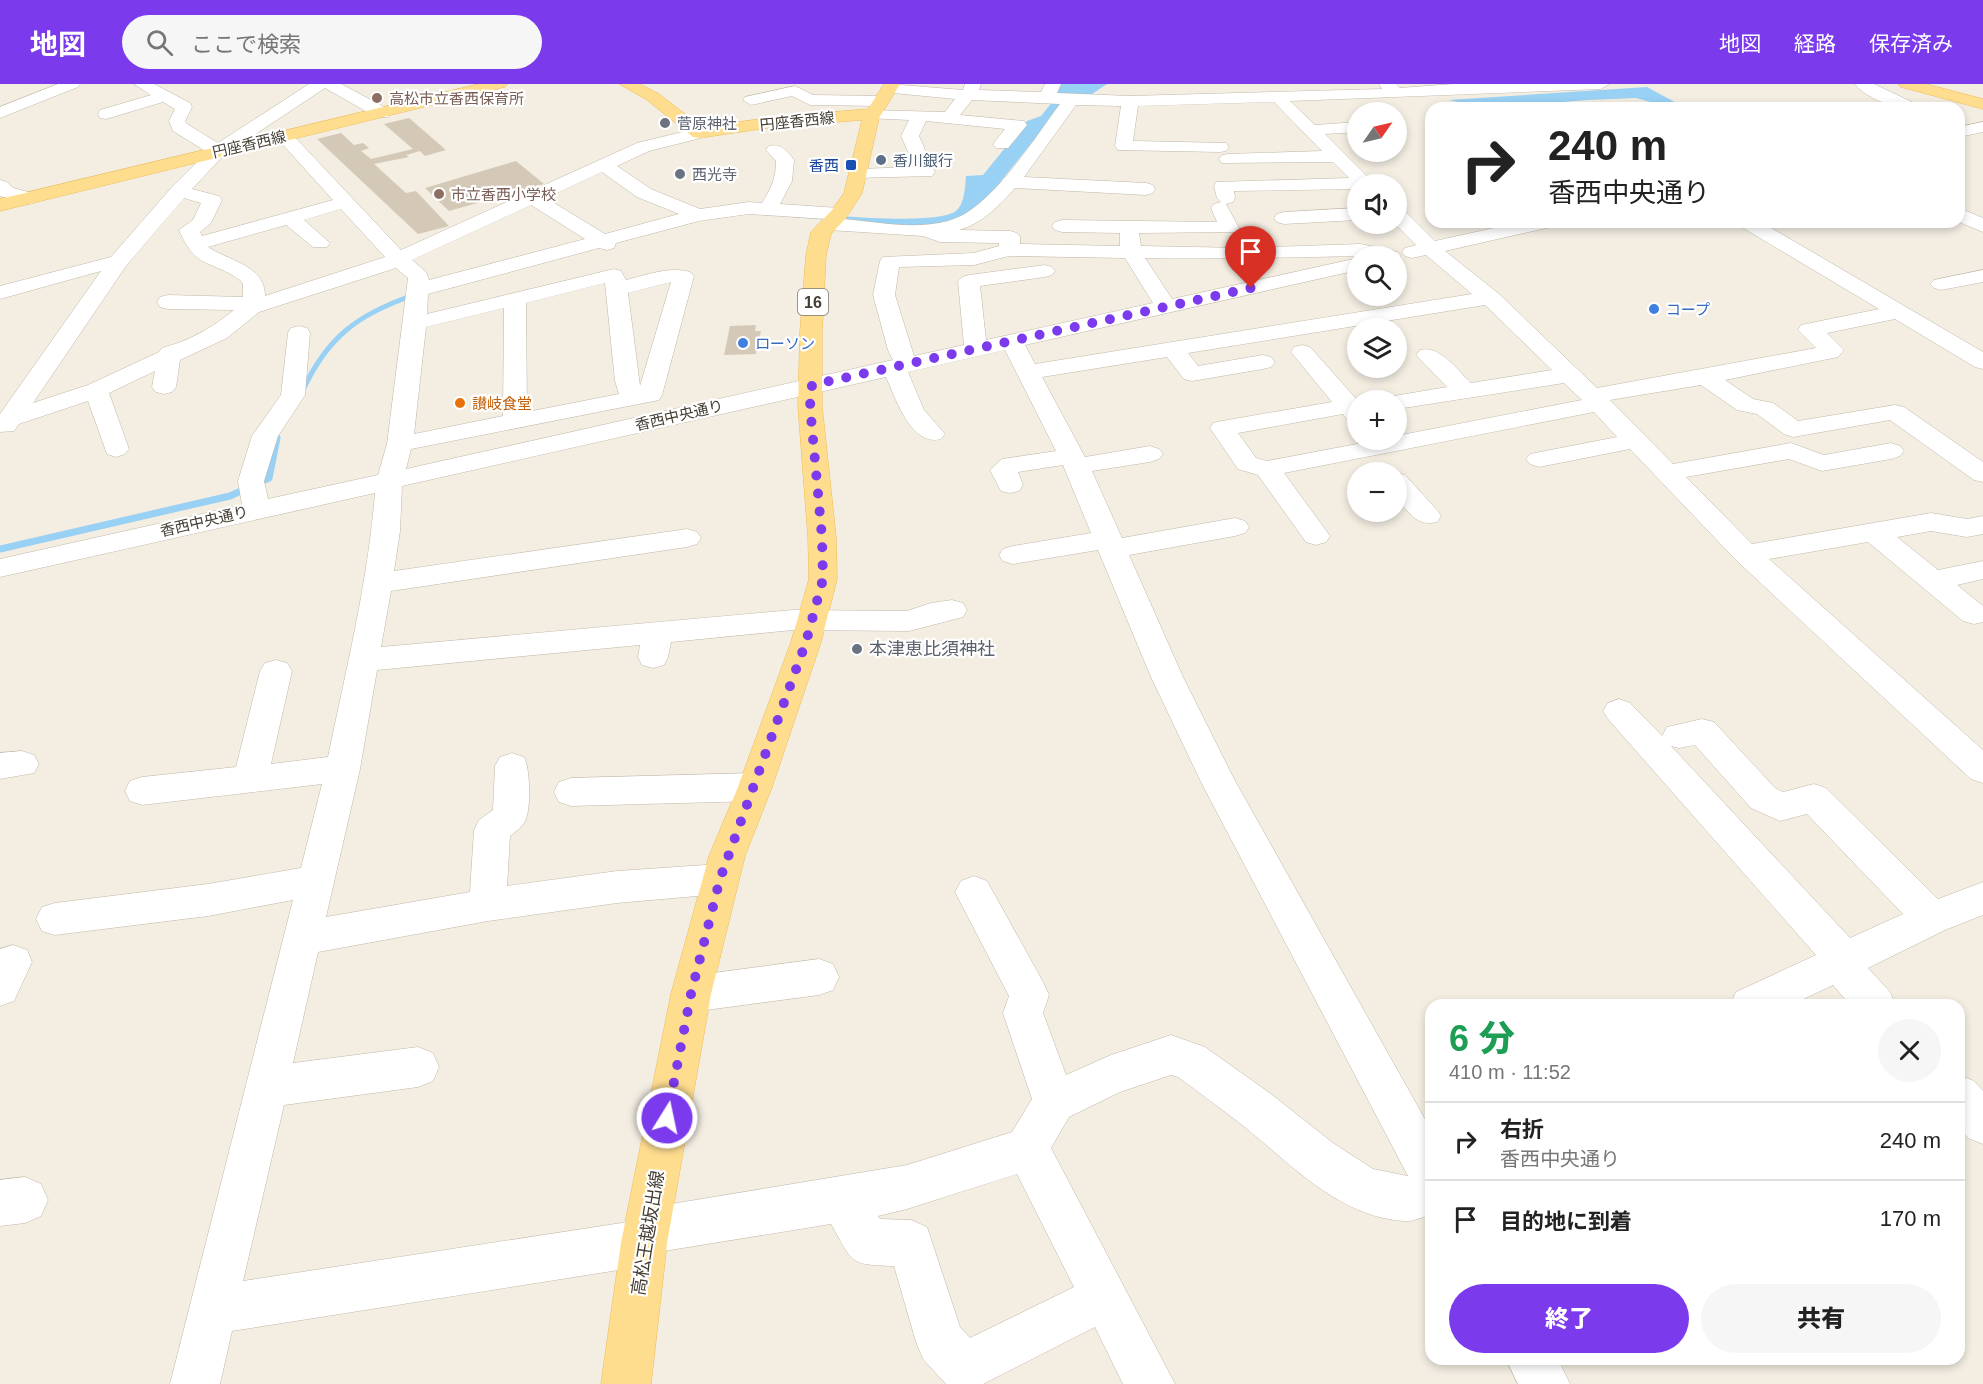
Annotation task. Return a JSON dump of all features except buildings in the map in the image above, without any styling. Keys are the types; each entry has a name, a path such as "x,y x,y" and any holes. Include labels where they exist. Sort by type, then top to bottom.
{"main road":[{"name":"円座香西線","path":"0,205 499,84"},
{"path":"628,84 653,97 699,133"},
{"path":"1907,84 1983,104"},
{"path":"1930,84 1983,98"},
{"name":"円座香西線","path":"699,133 774,122 884,97"},
{"name":"高松王越坂出線","path":"626,1384 646,1237 691,994 727,856 755,787 806,642 823,579 822,537 810,406 811,333 816,255 821,232 834,219 853,192 884,97"}],"street":[{"path":"0,113 72,84"},
{"path":"106,114 152,90 180,84"},
{"path":"3,425 118,262 180,191 218,151 320,84"},
{"path":"329,84 382,113"},
{"path":"774,122 745,96 795,91 810,100 884,97 971,89 1130,101 1391,89 1601,84"},
{"path":"950,117 971,89"},
{"path":"152,90 184,107 177,121 179,127 218,151"},
{"path":"1859,90 1872,102"},
{"path":"1859,90 1875,92 1897,102"},
{"path":"417,303 605,242 699,215 766,212 925,230 950,227 969,220 985,209 1009,182 1059,96"},
{"path":"884,97 920,115 1018,125 1002,144"},
{"path":"1130,101 1124,146 1224,153 1339,156"},
{"path":"1281,102 1355,174"},
{"path":"858,174 926,172 910,136 920,115"},
{"path":"1965,130 1983,127"},
{"path":"1310,130 1347,128"},
{"path":"3,425 96,390 170,353 219,333 251,307 381,267 642,147 699,133"},
{"path":"195,1384 265,1087 303,938 314,881 343,769 378,584 389,481 400,444 419,276 397,258 284,136"},
{"path":"531,197 605,242 675,225 766,212 784,185 786,177 785,160 775,150"},
{"path":"602,165 619,174 644,193 699,215"},
{"path":"1009,182 1146,182 1139,227 1131,252 1156,296 1166,307"},
{"path":"1226,254 1222,186 1347,184"},
{"path":"0,186 6,192 29,198"},
{"path":"180,191 212,200 201,223 189,230 199,251 229,264 247,277 254,286 256,296 251,307"},
{"path":"196,244 346,202"},
{"path":"1062,226 1139,227 1222,211"},
{"path":"1284,218 1347,215"},
{"path":"1965,217 1983,226"},
{"path":"289,218 320,243"},
{"path":"1407,227 1424,249"},
{"path":"1407,252 1520,228"},
{"path":"1756,228 1983,362"},
{"path":"925,230 940,236 1010,237 1009,250"},
{"path":"232,234 249,250"},
{"path":"1403,234 1441,259 1490,298 1746,554 1976,754"},
{"path":"932,434 913,412 900,365 899,350 884,295 890,261 974,259 1009,250 1226,254 1347,250"},
{"path":"0,293 118,262"},
{"name":"香西中央通り","path":"0,568 253,494 389,481 1347,266"},
{"path":"976,350 969,281 1045,271"},
{"path":"417,303 515,298 614,275 627,381 632,399"},
{"path":"400,444 650,394 683,276 667,276 617,289"},
{"path":"1941,284 1983,276"},
{"path":"515,298 515,422"},
{"path":"1028,372 1490,298"},
{"path":"168,302 248,304 251,307"},
{"path":"1407,439 1830,352 1833,350 1809,330 1898,312"},
{"path":"253,494 265,436 293,395 299,333"},
{"path":"1012,342 1074,461 1167,677 1219,784 1425,1163"},
{"path":"1173,349 1192,374 1263,362"},
{"path":"1302,352 1347,405"},
{"path":"164,387 170,353"},
{"path":"1428,355 1464,390"},
{"path":"1407,400 1568,375"},
{"path":"1705,377 1746,405 1764,408 1793,429 1895,412 1983,474"},
{"path":"96,390 117,449"},
{"path":"1347,413 1222,428 1247,464 1267,469 1354,450"},
{"path":"1539,459 1634,441"},
{"path":"1665,473 1791,452 1822,462 1891,451"},
{"path":"1010,485 1003,470 1011,465 1150,454"},
{"path":"1267,469 1316,536"},
{"path":"1407,493 1427,516"},
{"path":"1746,554 1931,522 1967,528 1983,525"},
{"path":"1014,555 1235,527"},
{"path":"1875,533 1974,614"},
{"path":"378,584 687,538"},
{"path":"1933,581 1983,570"},
{"path":"363,660 655,645 811,620 909,621 931,613 952,610"},
{"path":"250,779 276,671"},
{"path":"1619,711 1842,962 1871,999"},
{"path":"1679,736 1702,731 1763,798 1780,807 1814,798 1932,918"},
{"path":"488,905 492,830 510,816 512,766"},
{"path":"142,792 343,769"},
{"path":"571,792 755,787"},
{"path":"303,938 488,905 617,887 720,879"},
{"path":"82,907 205,913 314,881"},
{"path":"974,892 1029,995 1023,1013 1054,1102"},
{"path":"1763,999 1932,918 1983,898"},
{"path":"691,994 819,977"},
{"path":"211,1310 368,1287 907,1187 1012,1154 1026,1147 1054,1102 1111,1075 1171,1055 1190,1061 1256,1109 1317,1159 1365,1190 1406,1199 1425,1194"},
{"path":"265,1087 418,1067"},
{"path":"1965,1103 1983,1123"},
{"path":"1026,1147 1150,1384"},
{"path":"843,1200 867,1242 911,1243 940,1342 964,1367 1105,1297"},
{"path":"1534,1365 1545,1384"}],"water":[{"path":"1061,84 1107,84 1086,98 1063,104 982,205 965,217 926,228 792,217 795,212 904,219 926,218 956,211 963,199 966,176 983,175 1027,121 1041,116 1057,96 1055,92"},
{"path":"1647,87 1674,102 1650,102 1636,98 1563,102 1458,102 1449,100"}],"waterway":[{"path":"302,392 322,356 346,330 376,310 414,295"},
{"path":"0,549 230,496 269,478 277,438"}],"place":[{"name":"高松市立香西保育所","path":"377,98"},
{"name":"菅原神社","path":"665,123"},
{"name":"香川銀行","path":"881,160"},
{"name":"香西","path":"851,165"},
{"name":"西光寺","path":"680,174"},
{"name":"市立香西小学校","path":"439,194"},
{"name":"コープ","path":"1654,309"},
{"name":"ローソン","path":"743,343"},
{"name":"讃岐食堂","path":"460,403"},
{"name":"本津恵比須神社","path":"857,649"}],"route":[{"path":"667,1118 691,994 720,879 806,642 823,579 822,537 810,406 812,385 1251,288"}]}
